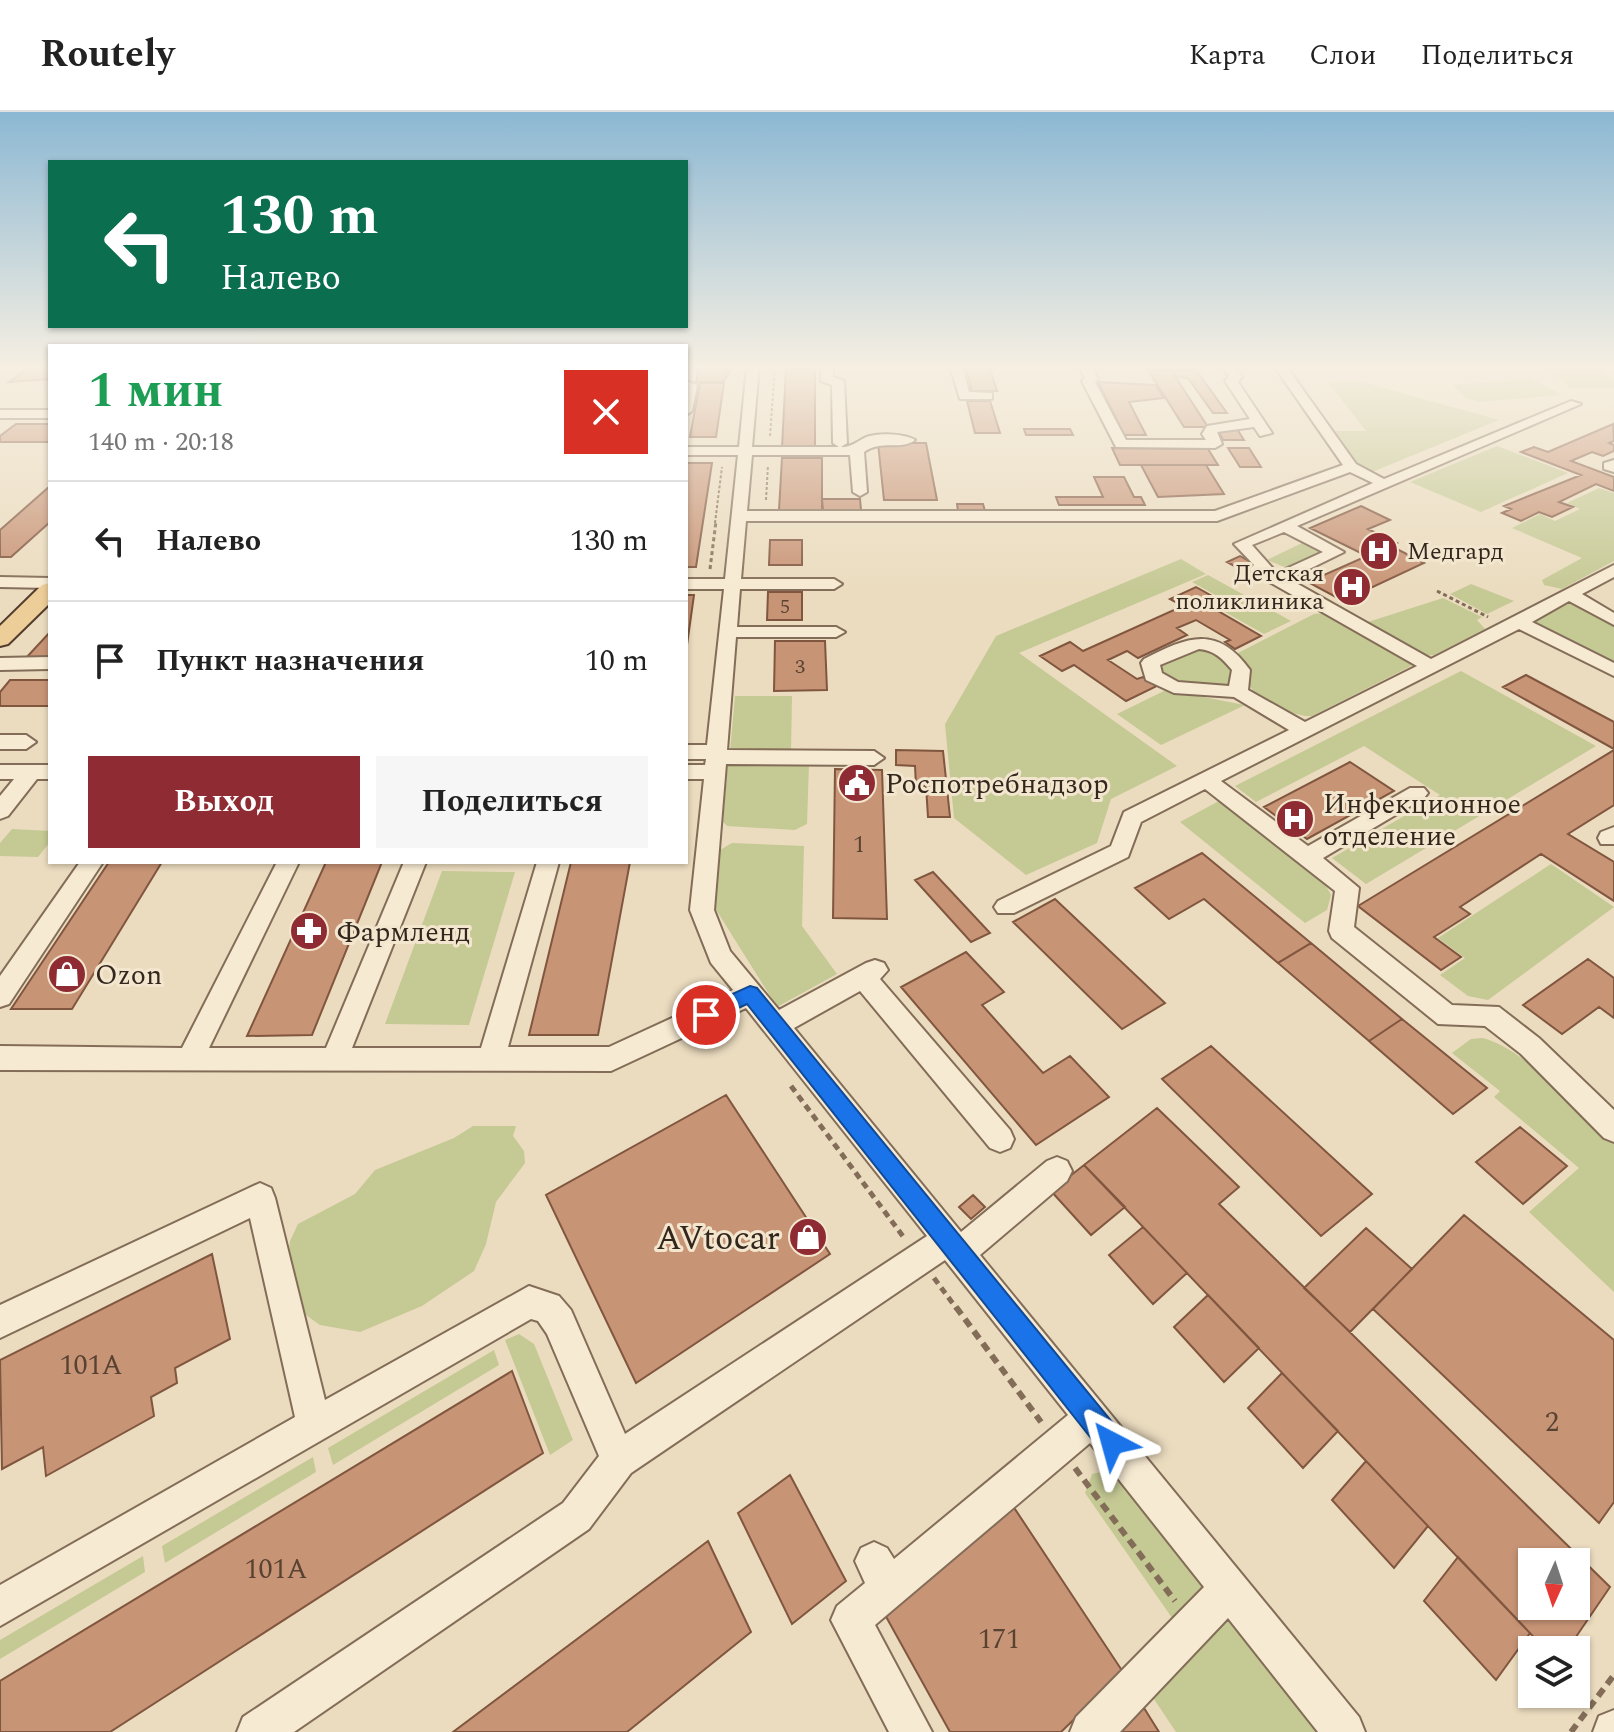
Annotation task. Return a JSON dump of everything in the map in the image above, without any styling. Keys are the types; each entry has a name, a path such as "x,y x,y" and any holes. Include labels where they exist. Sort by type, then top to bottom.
{"main road":[{"path":"0,639 48,592"}],"street":[{"path":"736,442 738,516 720,578 726,632 702,910 720,956 1344,1732"},
{"path":"688,451 857,451 870,442"},
{"path":"1120,442 1215,444 1214,442"},
{"path":"1333,442 1351,467 1377,480"},
{"path":"1431,667 1258,569 1265,566 1242,544 1485,442"},
{"path":"857,451 860,492"},
{"path":"738,516 1217,516 1351,467"},
{"path":"1276,579 1336,552 1284,526"},
{"path":"1006,907 1120,851 1132,817 1513,625 1614,570"},
{"path":"688,584 720,578 834,584"},
{"path":"0,582 48,583"},
{"path":"1569,594 1614,620"},
{"path":"1513,625 1610,668"},
{"path":"726,632 836,632"},
{"path":"0,664 48,663"},
{"path":"1584,679 1610,668"},
{"path":"1238,692 1304,730"},
{"path":"0,742 26,742"},
{"path":"688,753 715,760 874,758"},
{"path":"688,771 715,760"},
{"path":"0,772 41,772"},
{"path":"0,811 41,772"},
{"path":"1205,779 1347,888 1341,931 1447,1016 1490,1015 1530,1046 1614,1129"},
{"path":"1307,857 1417,793"},
{"path":"0,996 91,864"},
{"path":"190,1060 287,864"},
{"path":"334,1060 414,864"},
{"path":"491,1059 547,864"},
{"path":"776,1025 870,973 1000,1139"},
{"path":"0,1058 611,1059 750,994"},
{"path":"258,1732 576,1516 618,1460 919,1259 953,1246 1057,1171"},
{"path":"0,1322 260,1198 314,1425"},
{"path":"0,1607 529,1302 548,1307 559,1322 618,1460"},
{"path":"911,1732 851,1620 881,1575 1059,1446 1092,1418"},
{"path":"1091,1732 1229,1589"}],"path":[{"path":"720,578 734,451"},
{"path":"1437,591 1513,625"},
{"path":"786,1080 1194,1626"},
{"path":"1571,1732 1614,1675"}],"green space":[{"path":"1343,442 1446,442 1372,472 1360,466"},
{"path":"1497,446 1568,473 1481,512 1410,482"},
{"path":"1599,488 1614,493 1614,561 1562,589 1544,585 1542,580 1582,558 1512,528 1540,514 1555,521 1580,509 1567,503"},
{"path":"1304,542 1323,552 1287,568 1267,560"},
{"path":"1181,559 1206,574 1019,653 1177,766 1111,799 1097,843 1026,875 954,818 945,724 996,636"},
{"path":"1208,575 1291,621 1264,634 1214,606 1224,600 1192,582"},
{"path":"1471,584 1514,601 1487,614 1450,594"},
{"path":"1443,598 1482,617 1477,620 1485,629 1434,655 1424,656 1365,623"},
{"path":"1573,602 1614,624 1614,664 1536,623 1536,618"},
{"path":"1325,613 1411,661 1411,666 1312,716 1280,710 1258,697 1249,685 1250,671 1238,653 1314,614"},
{"path":"1194,647 1211,648 1233,669 1227,686 1176,683 1160,675 1159,664"},
{"path":"1461,671 1596,746 1366,884 1332,858 1440,795 1364,746 1256,802 1235,786"},
{"path":"1166,690 1245,705 1161,745 1117,714"},
{"path":"735,696 792,696 791,750 730,751"},
{"path":"728,763 809,764 807,824 795,830 727,826 723,822"},
{"path":"1219,801 1325,884 1331,895 1327,910 1305,923 1180,822"},
{"path":"12,829 48,831 48,844 38,857 0,856 0,843"},
{"path":"732,843 804,846 802,926 837,974 777,1007 715,908 720,850"},
{"path":"1551,864 1614,907 1488,1000 1468,996 1440,975 1465,958 1438,938"},
{"path":"442,871 515,872 469,1025 385,1024"},
{"path":"1482,1038 1516,1054 1534,1067 1614,1143 1614,1292 1529,1212 1579,1168 1494,1097 1500,1091 1452,1053 1471,1039"},
{"path":"473,1126 516,1126 513,1136 524,1151 525,1163 496,1202 486,1244 474,1271 422,1306 360,1332 320,1325 296,1308 288,1260 290,1241 298,1224 355,1194 375,1170 454,1138"},
{"path":"519,1334 534,1344 573,1440 550,1455 505,1340"},
{"path":"494,1350 499,1365 333,1465 328,1448"},
{"path":"313,1457 316,1472 165,1563 162,1546"},
{"path":"1110,1470 1318,1732 1176,1732 1152,1696 1193,1648 1085,1493 1092,1474"},
{"path":"143,1556 145,1572 0,1659 0,1640"}],"building":[{"path":"782,442 815,442 815,448 782,448"},
{"path":"1572,442 1612,442 1609,443 1614,445 1614,451 1603,456 1592,452 1571,461 1614,477 1614,491 1596,484 1559,502 1573,507 1552,517 1539,512 1521,521 1502,513 1511,509 1504,506 1581,475 1521,452 1534,447 1548,452"},
{"path":"878,443 926,443 937,500 884,500"},
{"path":"1112,448 1208,449 1218,465 1120,465"},
{"path":"1228,448 1249,448 1261,467 1240,467"},
{"path":"782,458 822,458 822,510 779,510"},
{"path":"688,463 712,463 696,567 688,567"},
{"path":"1141,465 1206,465 1224,494 1158,497"},
{"path":"1094,477 1124,477 1134,497 1141,497 1145,505 1059,505 1056,497 1103,497"},
{"path":"48,488 48,524 11,557 0,557 0,530"},
{"path":"822,499 860,499 861,510 823,510"},
{"path":"957,504 983,504 985,511 958,511"},
{"name":"Медгард","path":"1361,506 1390,520 1368,529 1397,543 1391,546 1424,563 1343,601 1308,582 1367,556 1310,528"},
{"path":"770,540 802,540 802,565 769,565"},
{"path":"1240,556 1254,564 1242,570 1227,562"},
{"path":"1196,587 1219,600 1208,605 1261,636 1235,649 1225,642 1230,640 1196,620 1177,628 1187,635 1138,658 1127,651 1108,660 1137,679 1143,677 1157,686 1126,701 1074,665 1062,671 1040,656 1070,642 1083,651 1183,606 1170,599"},
{"path":"768,592 802,592 802,620 767,620"},
{"path":"688,595 694,595 688,638"},
{"path":"48,634 48,659 25,659"},
{"path":"775,641 825,641 827,690 774,691"},
{"path":"1526,675 1614,722 1614,749 1503,687"},
{"path":"10,680 48,680 48,706 0,706 0,692"},
{"path":"896,750 943,751 950,817 928,817 926,786 916,786 915,766 896,765"},
{"path":"1614,750 1614,805 1568,834 1614,862 1614,901 1541,854 1460,907 1470,914 1434,937 1461,957 1441,970 1358,906"},
{"path":"1350,762 1394,791 1307,839 1264,807"},
{"path":"835,769 882,770 887,919 833,918"},
{"path":"1202,853 1311,943 1278,963 1204,899 1169,919 1135,888"},
{"path":"108,864 161,864 72,1009 11,1009"},
{"path":"325,864 381,864 312,1035 247,1036"},
{"path":"571,864 630,864 598,1035 529,1035"},
{"path":"933,872 990,933 971,942 915,880"},
{"path":"1055,899 1165,1003 1122,1029 1013,922"},
{"path":"1311,943 1402,1019 1369,1041 1278,963"},
{"path":"966,952 1004,992 982,1005 1043,1073 1070,1056 1109,1097 1036,1145 901,987"},
{"path":"1588,959 1614,978 1614,1018 1599,1007 1562,1034 1523,1005"},
{"path":"1402,1019 1487,1088 1453,1114 1369,1041"},
{"path":"1211,1046 1372,1194 1321,1236 1162,1079"},
{"path":"726,1095 830,1254 636,1383 546,1195"},
{"path":"1157,1108 1239,1187 1219,1204 1570,1548 1518,1548 1518,1620 1587,1620 1577,1636 1533,1636 1084,1165"},
{"path":"1520,1127 1567,1166 1523,1204 1476,1162"},
{"path":"1084,1165 1125,1207 1091,1235 1051,1191"},
{"path":"973,1195 985,1207 971,1219 959,1207"},
{"path":"1464,1215 1614,1340 1614,1502 1599,1523 1373,1309"},
{"path":"1143,1227 1187,1273 1153,1304 1109,1255"},
{"path":"1366,1228 1412,1269 1350,1332 1304,1288"},
{"path":"212,1254 230,1339 175,1368 177,1383 151,1397 154,1416 46,1476 43,1447 2,1469 0,1360"},
{"path":"1208,1295 1259,1348 1224,1382 1174,1327"},
{"path":"512,1371 543,1453 110,1732 0,1732 0,1681"},
{"path":"1282,1373 1338,1431 1303,1468 1248,1408"},
{"path":"1366,1461 1428,1526 1394,1568 1332,1500"},
{"path":"790,1475 846,1581 792,1624 738,1513"},
{"path":"1007,1497 1123,1672 1061,1732 950,1732 879,1604"},
{"path":"708,1541 751,1632 627,1732 453,1732"},
{"path":"1458,1557 1530,1633 1518,1636 1518,1650 1496,1680 1424,1601"},
{"path":"1590,1567 1610,1587 1590,1616"},
{"path":"1144,1708 1159,1732 1120,1732"}],"place":[{"name":"Медгард","path":"1379,551"},
{"name":"Детская поликлиника","path":"1352,587"},
{"name":"Роспотребнадзор","path":"857,783"},
{"name":"Инфекционное отделение","path":"1295,819"},
{"name":"Фармленд","path":"309,931"},
{"name":"Ozon","path":"67,974"},
{"name":"AVtocar","path":"808,1237"}],"route":[{"path":"706,1015 750,994 1112,1443"}]}
